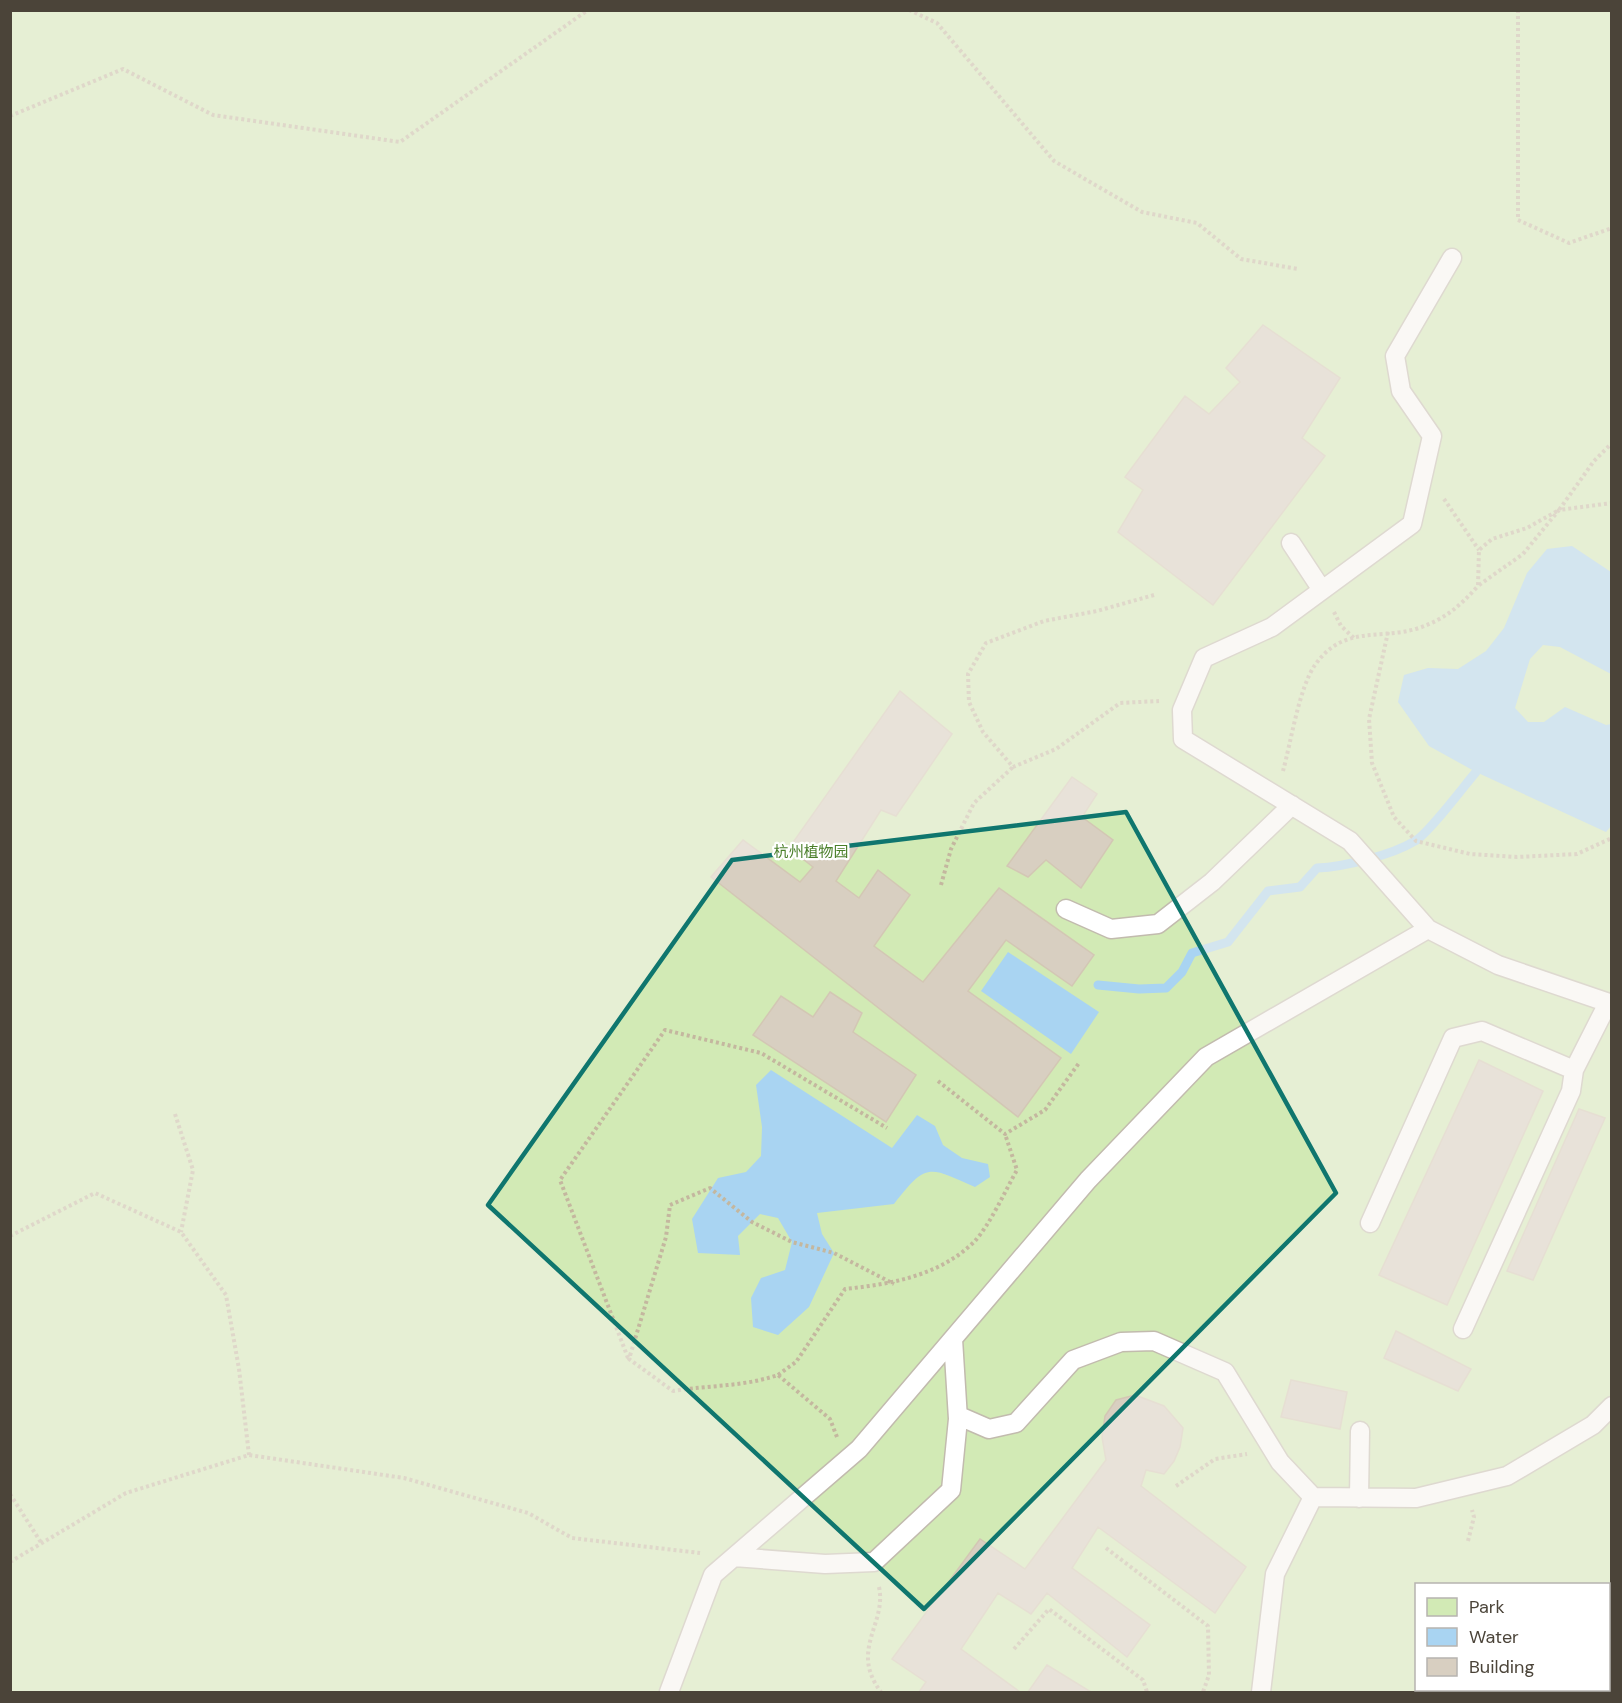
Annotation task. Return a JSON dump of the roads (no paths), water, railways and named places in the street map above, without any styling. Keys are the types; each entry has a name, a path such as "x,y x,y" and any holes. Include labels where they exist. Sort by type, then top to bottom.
{"lane":[{"path":"1452,258 1395,356 1401,391 1432,436 1412,524 1272,627 1204,658 1182,710 1183,739 1350,840 1428,929 1498,965 1610,1004 1574,1070 1571,1090 1463,1329"},
{"path":"1291,543 1322,590"},
{"path":"1066,909 1111,929 1158,924 1212,882 1284,801"},
{"path":"669,1692 713,1575 859,1449 1089,1180 1206,1057 1428,929"},
{"path":"1370,1223 1453,1038 1482,1031 1574,1070"},
{"path":"734,1557 825,1564 874,1562 951,1490 958,1416 953,1339"},
{"path":"958,1416 989,1429 1016,1423 1073,1360 1121,1342 1154,1341 1225,1372 1280,1462 1313,1497 1416,1498 1507,1476 1593,1425 1611,1406"},
{"path":"1359,1498 1360,1431"},
{"path":"1261,1692 1275,1574 1313,1497"}],"water":[{"path":"1572,546 1611,572 1611,674 1560,647 1543,645 1530,659 1515,708 1528,722 1544,722 1565,707 1606,725 1611,724 1611,826 1606,832 1476,772 1429,746 1398,702 1404,675 1428,668 1458,669 1486,651 1504,628 1527,573 1547,549"},
{"path":"1008,952 1099,1012 1071,1054 981,991"},
{"path":"771,1070 892,1148 917,1115 935,1126 943,1145 962,1158 988,1164 990,1177 975,1187 948,1175 930,1172 914,1180 894,1204 817,1213 822,1234 834,1253 809,1307 778,1335 753,1327 751,1298 761,1278 785,1270 792,1242 778,1218 760,1214 738,1236 740,1255 698,1253 692,1219 718,1178 746,1172 761,1156 762,1127 756,1085"}],"waterway":[{"path":"1098,985 1139,989 1166,988 1182,972 1192,953 1228,942 1268,891 1300,887 1317,868 1368,859 1394,851 1421,837 1476,772"}],"park label":[{"name":"杭州植物园","path":"811,852"}]}
